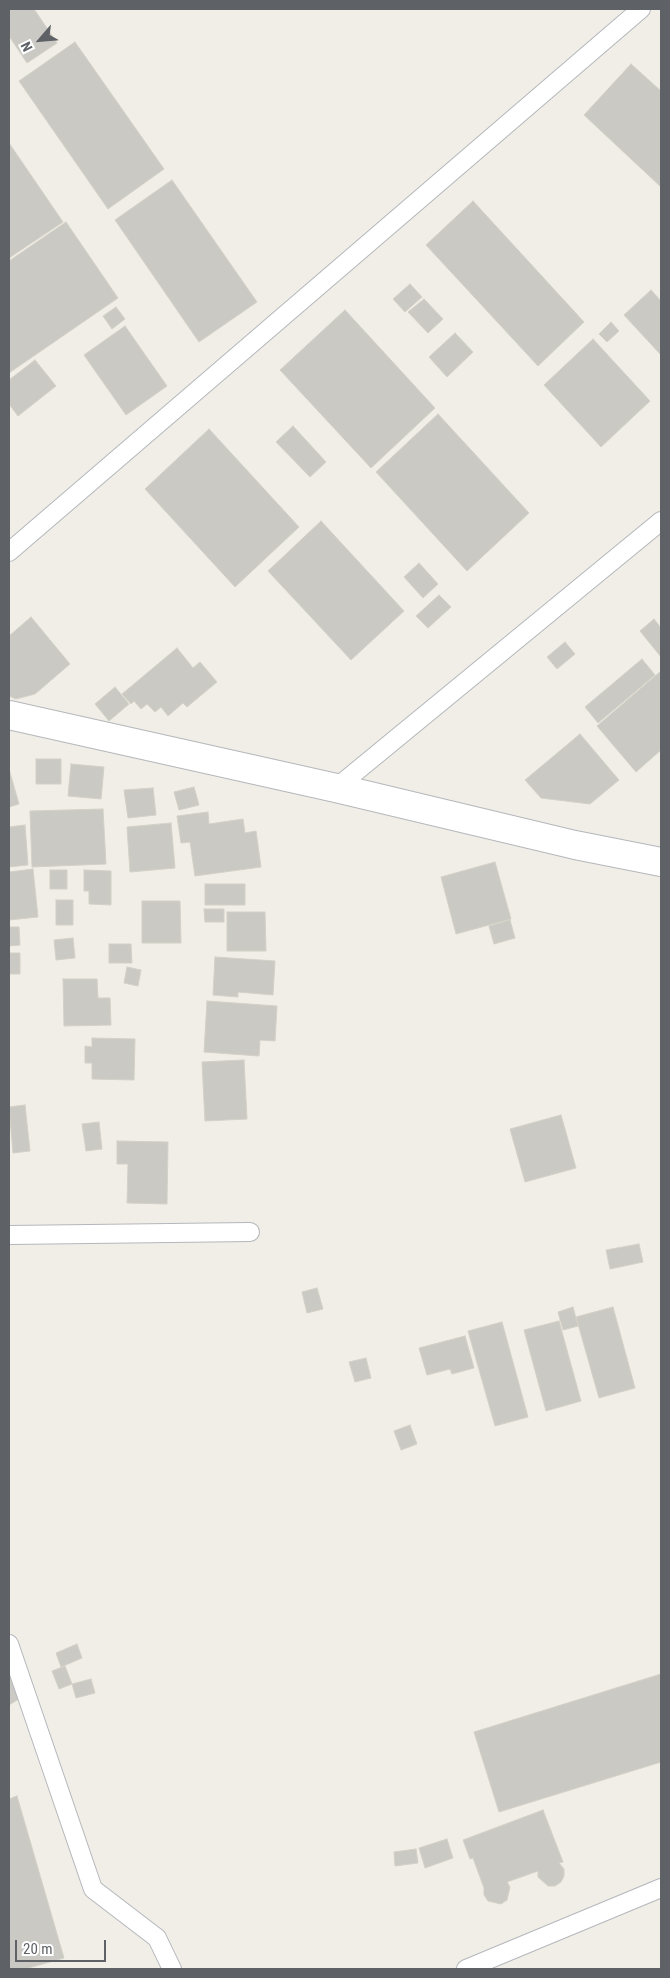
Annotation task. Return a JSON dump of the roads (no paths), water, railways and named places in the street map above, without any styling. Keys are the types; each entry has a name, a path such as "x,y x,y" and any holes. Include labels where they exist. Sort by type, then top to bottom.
{"street":[{"path":"9,715 336,788 574,845 661,862"}],"lane":[{"path":"9,552 641,9"},
{"path":"336,788 661,521"},
{"path":"9,1235 250,1232"},
{"path":"9,1644 93,1889 157,1938 172,1969"},
{"path":"466,1969 661,1888"}]}
